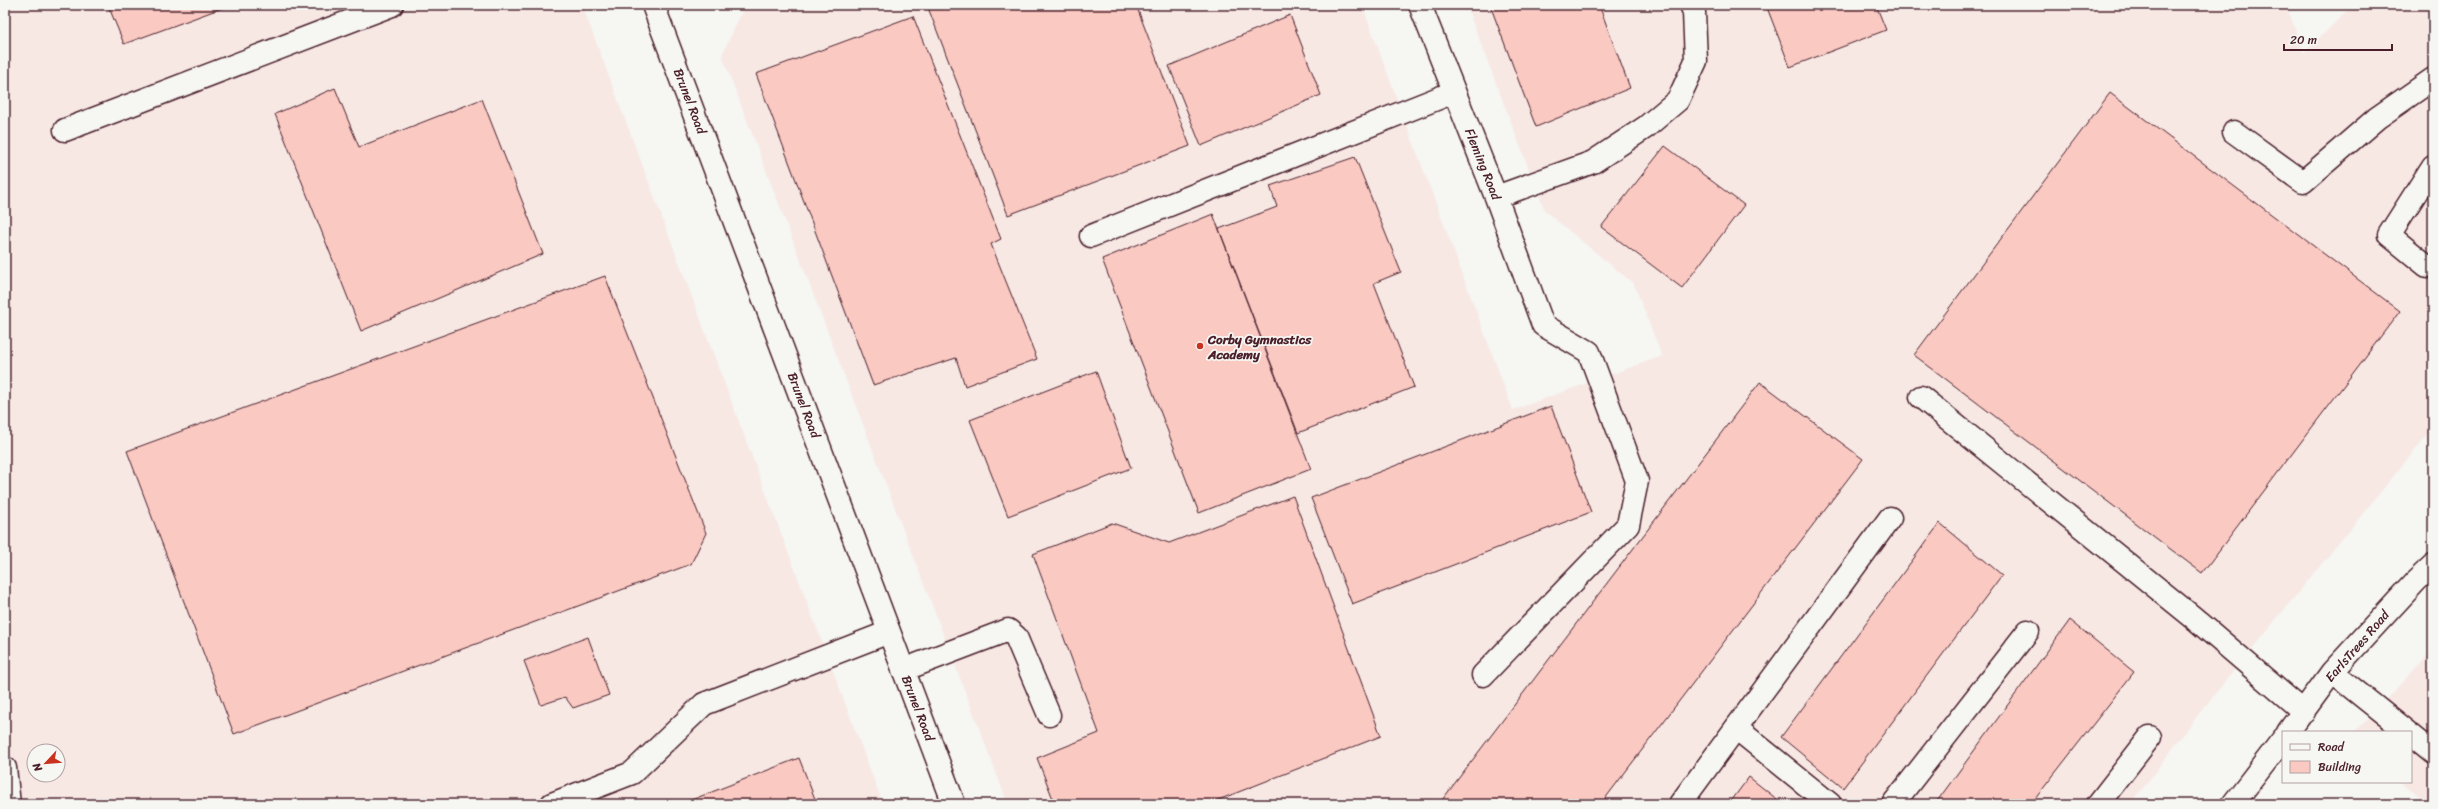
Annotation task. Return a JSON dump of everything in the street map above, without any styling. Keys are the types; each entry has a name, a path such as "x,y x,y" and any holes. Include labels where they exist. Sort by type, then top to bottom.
{"street":[{"path":"65,130 392,5"},
{"name":"Brunel Road","path":"653,5 954,804"},
{"name":"Fleming Road","path":"1420,5 1496,197 1543,325 1589,352 1637,481 1628,525 1483,675"},
{"path":"1496,197 1593,162 1646,127 1678,100 1696,61 1694,12 1691,5"},
{"path":"2234,132 2303,182 2377,118 2432,83"},
{"path":"1091,236 1454,92"},
{"path":"2427,266 2389,235 2433,166"},
{"path":"1921,397 2194,618 2304,712"},
{"path":"1680,804 1890,518"},
{"name":"EarlsTrees Road","path":"2289,731 2332,672 2416,581 2433,566"},
{"path":"903,670 1008,630 1016,637 1049,715"},
{"path":"1893,804 2028,631"},
{"path":"552,804 632,773 704,704 889,632"},
{"path":"2332,672 2406,731"},
{"path":"1736,728 1830,804"},
{"path":"2098,804 2150,737"},
{"path":"2412,737 2433,753"},
{"path":"2232,804 2282,740"},
{"path":"5,768 9,804"}],"shaded area":[{"path":"5,5 582,5 883,804 5,804"},
{"path":"756,5 1362,5 1513,410 1662,356 1634,284 1545,211 1466,5 2286,5 2304,53 2353,5 2433,5 2433,428 2201,711 2131,804 1008,804 722,55 743,10"},
{"path":"2433,650 2433,804 2429,804 2401,783 2412,783 2412,731 2356,731"}],"building":[{"path":"108,5 230,5 124,44"},
{"path":"314,5 329,5 316,10"},
{"path":"927,5 1067,5 1068,8 1076,5 1136,5 1190,146 1008,215"},
{"path":"1490,5 1599,5 1630,88 1536,127"},
{"path":"1766,5 1876,5 1886,30 1790,67"},
{"path":"1290,15 1321,95 1201,146 1169,66"},
{"path":"913,16 1001,239 991,244 1037,359 965,386 956,358 873,385 756,74"},
{"path":"335,88 359,147 482,99 543,254 361,331 275,114"},
{"path":"2110,93 2400,311 2202,573 1914,355"},
{"path":"1665,146 1744,205 1682,288 1601,227"},
{"name":"Corby Gymnastics Academy","path":"1355,157 1401,272 1374,283 1414,387 1298,433 1219,229 1277,207 1270,186"},
{"name":"Corby Gymnastics Academy","path":"1213,214 1311,469 1199,513 1102,259"},
{"path":"605,276 706,533 691,564 234,734 127,451"},
{"path":"1096,371 1131,468 1008,516 970,420"},
{"path":"1760,382 1863,459 1601,804 1439,804"},
{"path":"1551,406 1591,512 1352,604 1311,498"},
{"path":"1293,496 1381,736 1208,804 1055,804 1037,758 1099,733 1033,554 1112,523 1169,543"},
{"path":"1940,523 2002,575 1843,788 1781,737"},
{"path":"2070,620 2134,672 2031,804 1935,804"},
{"path":"588,637 609,695 573,708 565,697 541,705 524,661"},
{"path":"799,758 817,804 681,804"},
{"path":"1749,777 1783,804 1729,804"}],"place":[{"name":"Corby Gymnastics Academy","path":"1200,346"}]}
